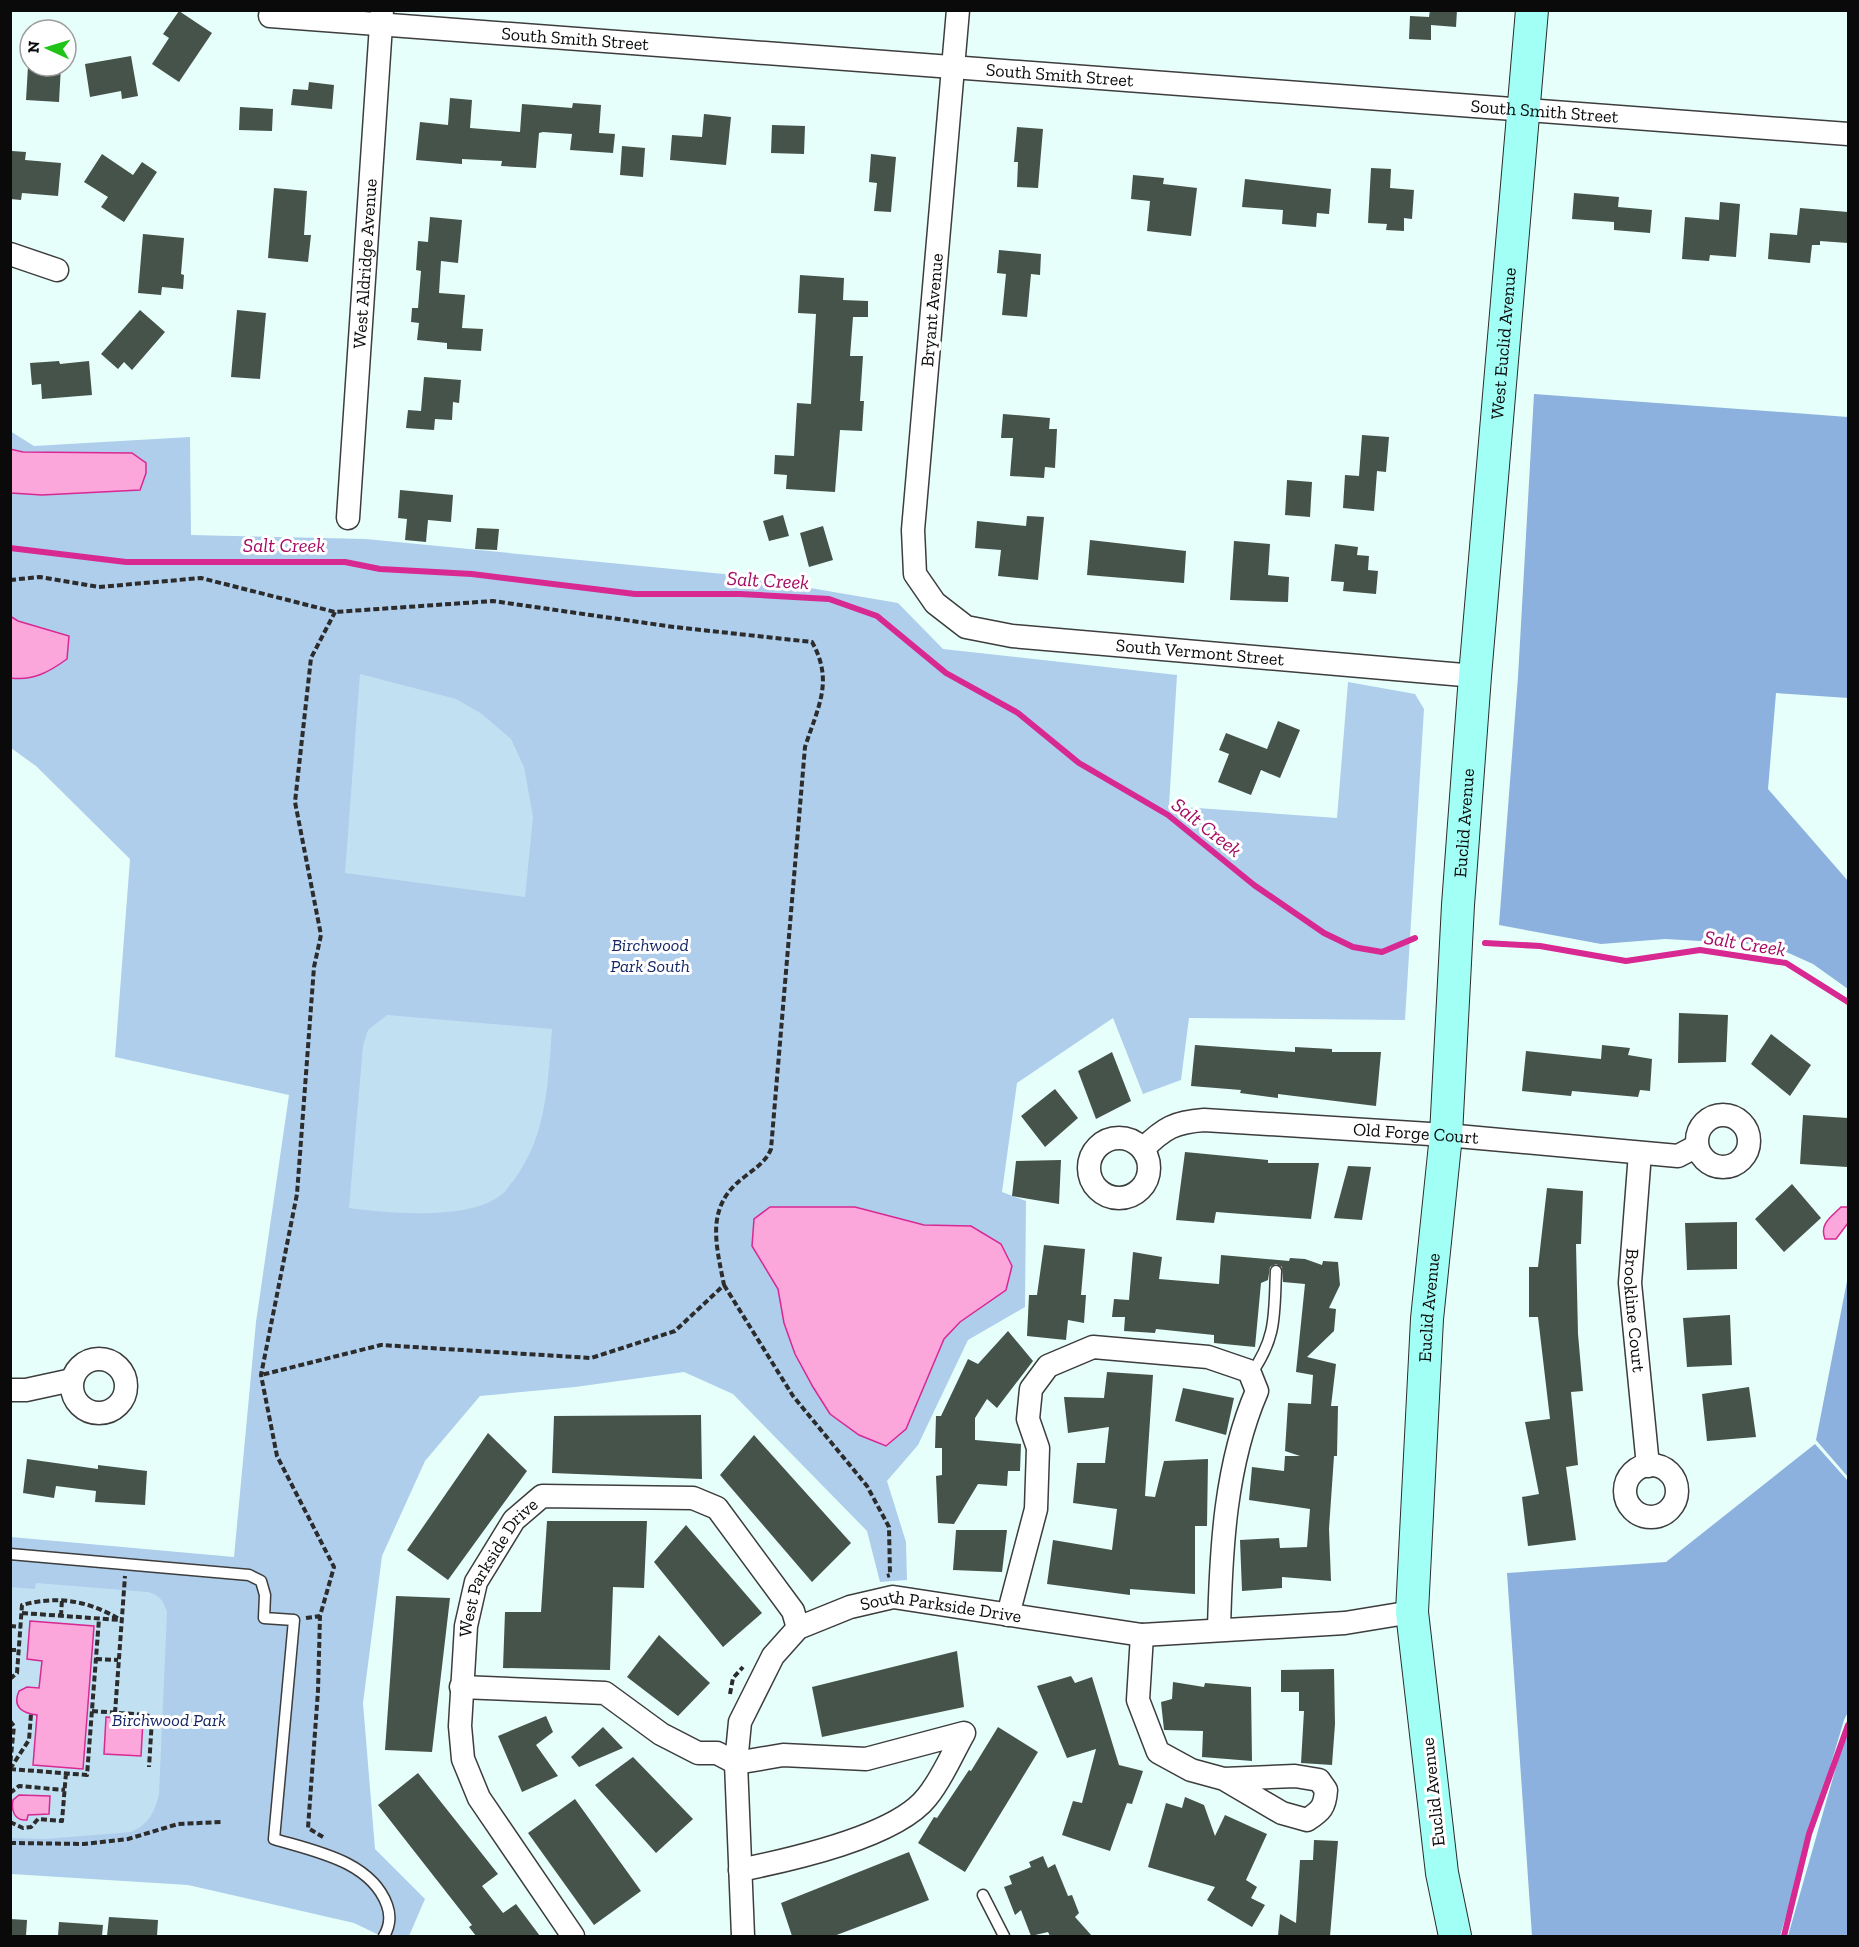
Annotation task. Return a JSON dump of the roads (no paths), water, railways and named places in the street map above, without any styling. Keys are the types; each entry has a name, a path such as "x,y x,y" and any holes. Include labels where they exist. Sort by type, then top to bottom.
{"main road":[{"name":"West Euclid Avenue","path":"1475,676 1532,10"},
{"name":"Euclid Avenue","path":"1455,1936 1442,1873 1412,1612 1427,1319 1446,1135 1458,905 1475,676"}],"street":[{"name":"Bryant Avenue","path":"935,603 915,574 914,530 958,10"},
{"name":"South Smith Street","path":"270,16 382,17 953,69 1848,134"},
{"name":"West Aldridge Avenue","path":"348,518 382,17"},
{"path":"10,255 57,270"},
{"name":"South Vermont Street","path":"935,603 966,627 1012,636 1475,676"},
{"name":"Old Forge Court","path":"1143,1149 1159,1133 1180,1122 1204,1120 1446,1135 1640,1154 1678,1156 1697,1146"},
{"name":"Brookline Court","path":"1640,1154 1630,1283 1648,1466"},
{"path":"1008,1615 1036,1509 1038,1448 1028,1419 1031,1389 1048,1366 1093,1347 1208,1356 1250,1371 1257,1391 1243,1422 1221,1539 1219,1629"},
{"path":"10,1390 26,1390 72,1380"},
{"name":"West Parkside Drive","path":"573,1936 479,1798 463,1759 460,1726 466,1626 476,1582 514,1520 542,1496 693,1498 717,1508 793,1611 798,1628"},
{"name":"South Parkside Drive","path":"743,1936 736,1763 741,1722 753,1692 773,1656 798,1628 850,1607 893,1597 1142,1635 1345,1623 1412,1612"},
{"path":"1142,1635 1138,1700 1158,1752 1191,1770 1224,1779"},
{"path":"461,1687 605,1693 661,1734 698,1753 717,1753 736,1763 783,1755 866,1759 964,1733 926,1798 889,1826 791,1859 740,1870"}],"lane":[{"path":"1251,1374 1267,1351 1274,1318 1276,1271"},
{"path":"10,1554 249,1575 261,1581 265,1595 264,1618 294,1620 274,1839 327,1855 365,1874 382,1892 388,1910 390,1928 384,1936"},
{"path":"983,1895 1004,1936"}],"waterway":[{"name":"Salt Creek","path":"10,548 126,562 345,562 380,569 472,574 635,594 740,594 829,599 877,616 946,673 1018,713 1079,763 1168,815 1254,885 1324,933 1353,947 1382,952 1415,938"},
{"name":"Salt Creek","path":"1485,943 1540,946 1626,961 1700,950 1786,963 1848,1002"},
{"path":"1784,1936 1809,1834 1848,1725"}],"park label":[{"name":"Birchwood Park South","path":"650,955"},
{"name":"Birchwood Park","path":"169,1720"}]}
